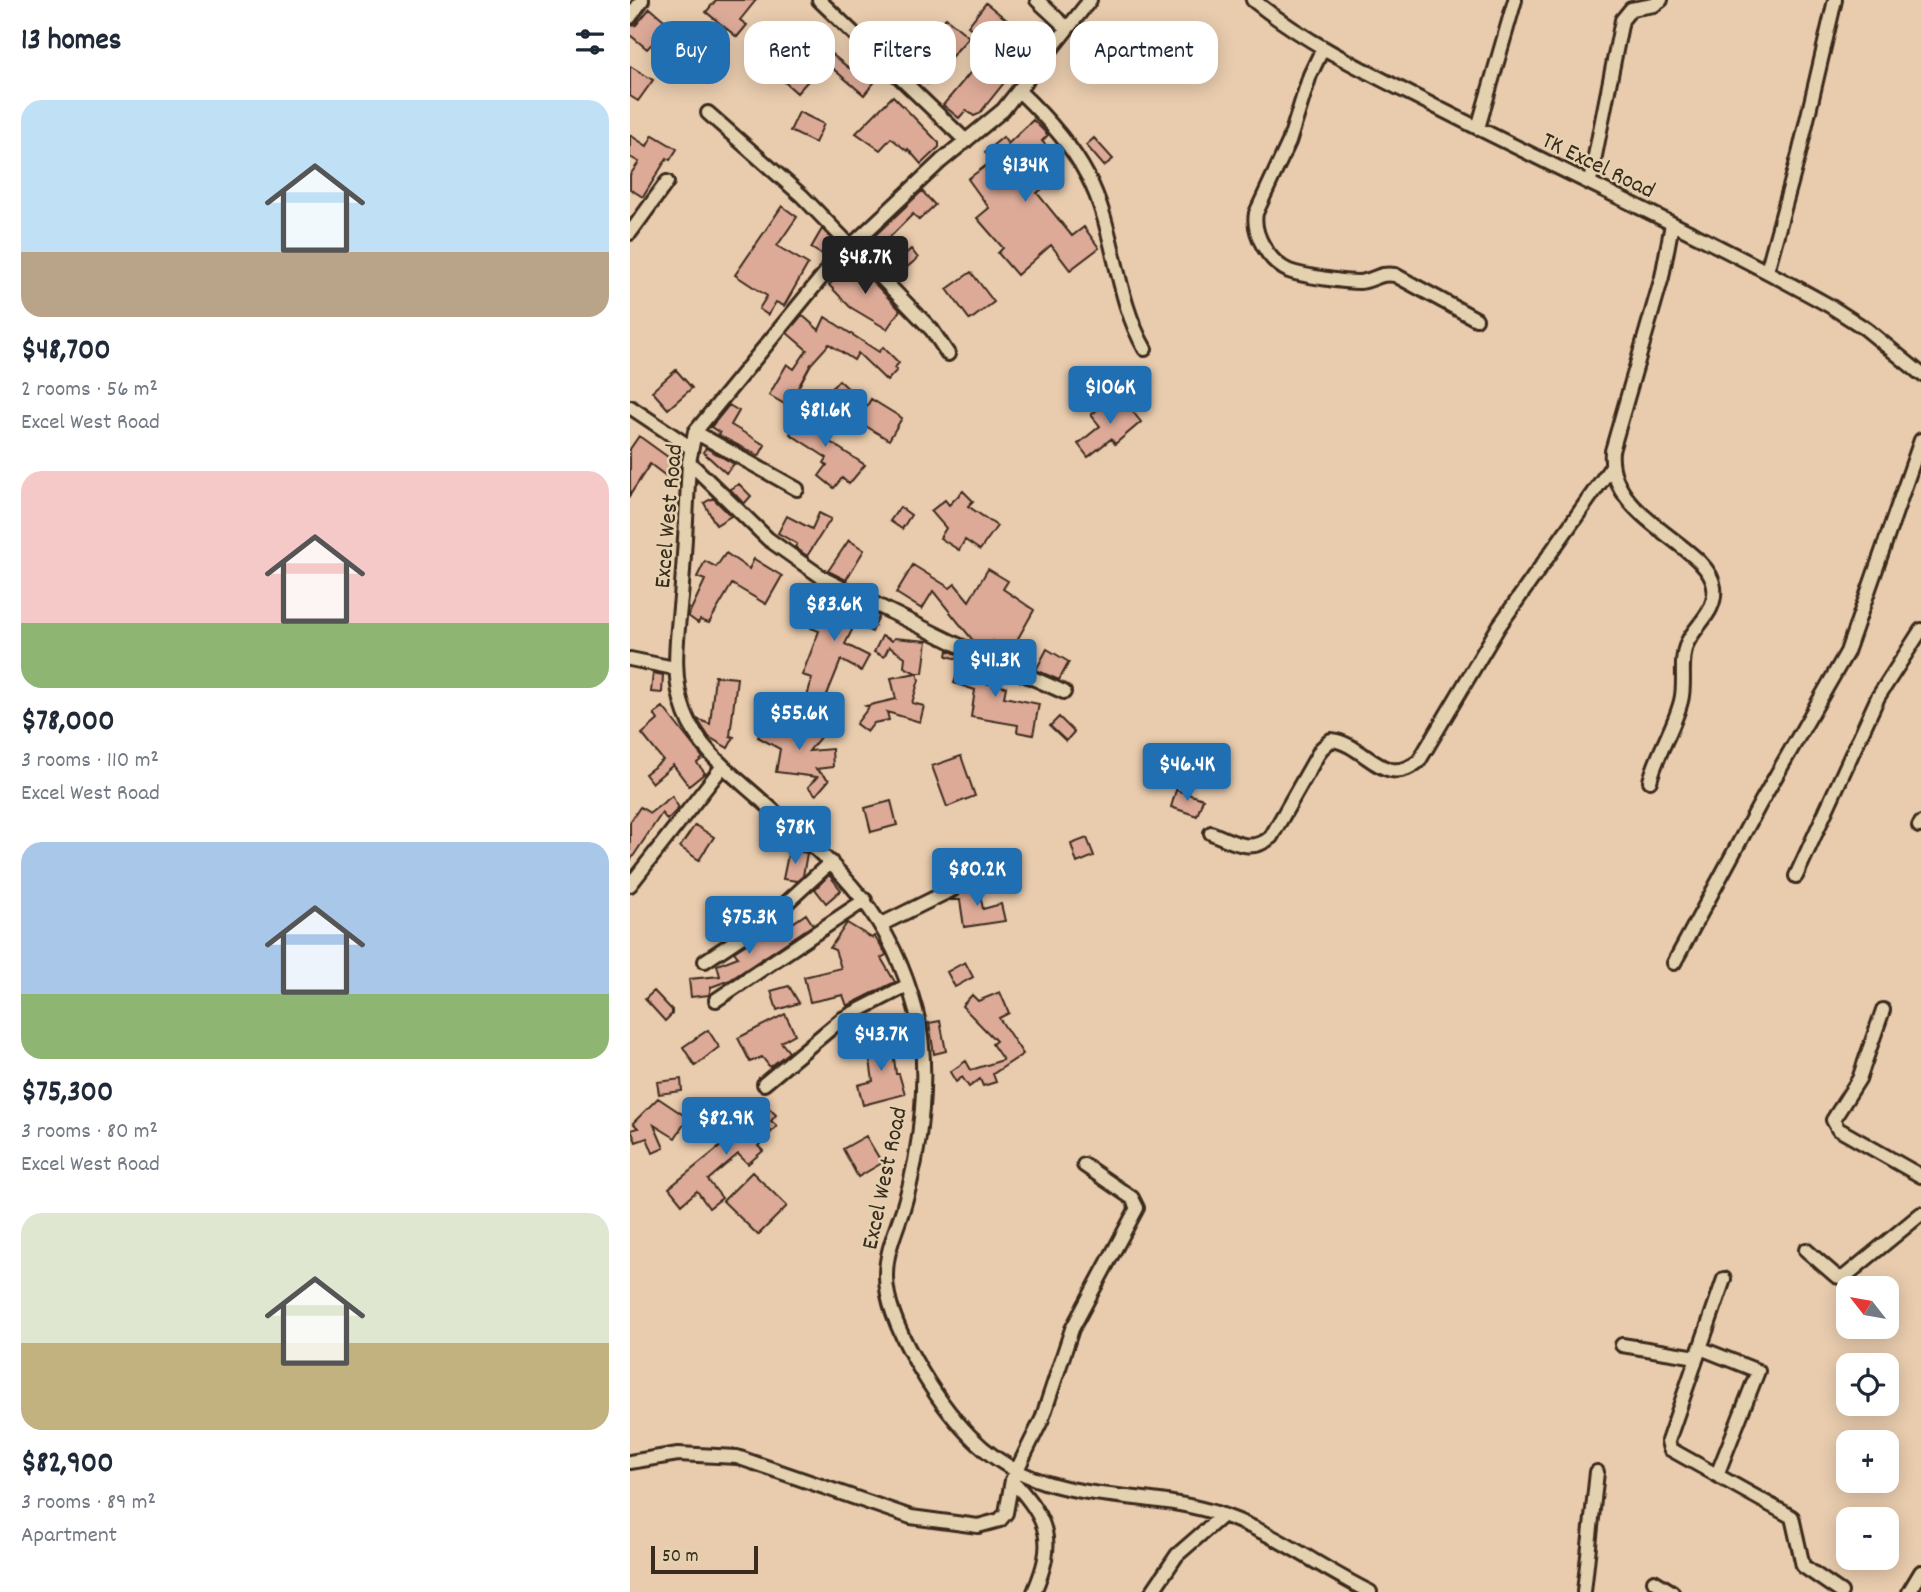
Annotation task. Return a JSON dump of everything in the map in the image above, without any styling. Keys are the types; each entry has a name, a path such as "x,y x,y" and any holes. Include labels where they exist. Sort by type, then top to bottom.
{"street":[{"path":"630,17 642,0"},
{"path":"819,0 966,141"},
{"path":"1037,0 1067,28"},
{"name":"Excel West Road","path":"1090,0 1019,92 990,122 850,246 795,307 695,432 690,447 674,668 685,714 693,731 723,766 831,862 865,901 895,947 917,1016 921,1113 908,1187 887,1255 887,1291 910,1348 946,1406 991,1457 1014,1476 1066,1488 1170,1502 1223,1515 1271,1536 1370,1592"},
{"name":"TK Excel Road","path":"1253,0 1322,48 1767,271 1866,329 1921,374"},
{"path":"1478,128 1515,0"},
{"path":"1590,181 1622,20 1631,9 1654,5 1661,0"},
{"path":"1767,271 1799,154 1835,0"},
{"path":"1322,48 1310,75 1289,142 1256,213 1254,223 1265,248 1293,272 1359,282 1382,273 1395,275 1476,319"},
{"path":"1019,92 1047,119 1087,173 1128,316 1145,349"},
{"path":"708,113 802,196 932,330 948,354"},
{"path":"630,233 667,182"},
{"path":"1650,781 1656,757 1681,702 1684,652 1709,612 1714,588 1710,576 1697,561 1637,510 1624,494 1612,466 1612,451 1662,277 1672,224"},
{"path":"630,407 690,447"},
{"path":"695,432 797,489"},
{"path":"1674,963 1760,802 1847,652 1921,440"},
{"path":"689,462 768,539 805,567 852,596 1064,692"},
{"path":"1211,833 1251,848 1262,844 1271,837 1321,749 1331,740 1342,742 1391,770 1404,771 1419,761 1499,626 1612,466"},
{"path":"1797,876 1878,697 1921,630"},
{"path":"630,659 674,668"},
{"path":"630,885 723,766"},
{"path":"705,961 770,918 831,862"},
{"path":"882,924 953,889"},
{"path":"716,999 865,901"},
{"path":"764,1084 842,1018 908,985"},
{"path":"1883,1010 1859,1079 1833,1121 1838,1129 1921,1176"},
{"path":"630,1462 678,1454 737,1457 897,1514 978,1526 1003,1517 1014,1476 1037,1430 1072,1329 1137,1208 1136,1202 1084,1165"},
{"path":"1806,1250 1836,1276 1843,1278 1921,1214"},
{"path":"1724,1279 1668,1441 1673,1452 1792,1517 1803,1566 1841,1592"},
{"path":"1622,1345 1699,1353 1758,1371 1717,1475"},
{"path":"1584,1592 1597,1472"},
{"path":"1014,1476 1033,1507 1047,1538 1048,1552 1034,1592"},
{"path":"1152,1592 1177,1555 1223,1515"},
{"path":"1909,1592 1921,1572"},
{"path":"1654,1581 1672,1592"}],"building":[{"path":"716,0 756,0 740,20 744,23 744,29 737,37 730,31 730,21 717,21 706,12"},
{"path":"986,3 1008,21 972,21"},
{"path":"650,8 665,21 651,21 651,45 647,49 630,35 630,26 636,25"},
{"path":"956,26 969,37 956,52"},
{"path":"835,57 849,68 849,82 835,70"},
{"path":"630,66 651,79 651,83 638,101 630,96"},
{"path":"970,73 970,84 1003,84 979,114 974,116 966,110 959,118 943,105"},
{"path":"787,84 805,84 797,93"},
{"path":"851,84 873,84 864,95"},
{"path":"893,96 939,143 939,147 921,164 908,149 907,151 891,138 880,150 856,133"},
{"path":"799,112 824,124 815,143 790,131"},
{"path":"1033,120 1048,135 1042,141 1057,157 1035,179 1042,189 1037,193 1072,236 1084,227 1099,248 1070,270 1051,245 1017,275 998,253 1003,248 977,218 989,208 968,179 992,161 985,152 1003,137 1008,144"},
{"path":"630,135 647,146 653,135 677,149 670,160 667,158 643,197 630,189 630,175 639,162 630,157"},
{"path":"1094,138 1113,159 1104,166 1086,145"},
{"path":"922,191 935,205 919,220 913,214 886,241 902,257 911,249 918,258 894,278 865,249 870,244 868,242"},
{"path":"782,206 797,217 777,246 808,264 784,306 776,302 768,315 759,309 767,296 735,275"},
{"path":"822,229 831,238 821,254 811,248"},
{"path":"853,261 900,310 887,329 850,307 829,285"},
{"path":"971,272 994,302 970,320 947,289"},
{"path":"802,315 819,330 825,317 879,352 883,347 899,363 894,368 897,370 887,381 858,353 854,360 829,344 811,364 788,406 769,395 787,364 794,369 807,350 787,333"},
{"path":"676,370 692,388 668,409 652,391"},
{"path":"839,380 867,406 871,399 902,418 889,440 845,416 824,397"},
{"path":"1110,399 1118,408 1125,402 1141,422 1115,444 1111,439 1088,457 1078,444 1100,426 1091,415"},
{"path":"729,405 739,411 731,425 765,445 759,456 718,435 720,433 711,427"},
{"path":"797,407 827,427 821,436 865,465 849,484 842,478 834,488 819,476 827,465 824,463 827,458 790,434 795,426 788,421"},
{"path":"639,436 679,465 670,479 650,464 630,495 630,449"},
{"path":"706,448 734,464 726,473 703,452"},
{"path":"739,484 751,496 744,504 730,489"},
{"path":"963,491 973,501 968,506 997,526 980,550 965,540 959,550 940,538 946,528 931,511 945,500 949,505"},
{"path":"713,498 731,516 716,525 704,503"},
{"path":"900,507 911,515 902,529 890,521"},
{"path":"819,513 831,519 807,556 795,547 797,544 778,533 787,516 812,529"},
{"path":"849,540 864,550 846,580 828,571"},
{"path":"726,553 749,569 754,559 782,576 766,604 732,584 709,623 700,620 698,623 688,616 705,580 697,577 705,561 716,567"},
{"path":"913,565 950,588 955,584 969,601 988,569 1008,581 1003,589 1034,610 1012,649 993,641 990,650 975,643 933,591 922,609 896,593"},
{"path":"819,585 838,596 834,603 866,612 867,610 879,616 872,632 855,624 845,644 869,656 861,671 841,660 824,702 807,697 812,678 802,675 819,631 811,628 824,601 813,595"},
{"path":"882,636 892,641 894,638 927,641 923,673 917,673 919,680 912,703 924,706 920,722 887,712 889,720 874,723 867,732 856,724 869,707 866,706 896,699 891,678 916,673 904,667 905,657 889,647 884,657 874,652"},
{"path":"1047,649 1069,662 1059,680 1036,670"},
{"path":"948,650 985,667 980,682 1006,687 1004,697 1039,704 1033,735 1017,732 1018,725 971,717 975,690 954,683 962,660 947,656"},
{"path":"653,673 663,675 662,693 651,692"},
{"path":"715,676 737,678 730,736 734,737 728,748 709,737 697,719 710,724"},
{"path":"663,707 703,758 697,763 705,773 689,786 673,765 652,783 645,774 663,760 642,734 658,720 654,714"},
{"path":"1059,717 1074,732 1066,741 1050,726"},
{"path":"768,720 792,733 808,720 821,736 809,751 832,749 833,767 816,769 829,780 816,795 808,787 817,777 776,772 780,749 758,737"},
{"path":"961,756 975,796 947,807 932,766"},
{"path":"1176,790 1203,799 1197,816 1171,807"},
{"path":"672,796 679,808 667,820 662,813 630,861 630,822 640,807 650,813"},
{"path":"891,801 897,825 871,832 865,808"},
{"path":"695,825 714,837 699,860 680,847"},
{"path":"1087,838 1094,856 1077,863 1071,844"},
{"path":"789,850 807,853 803,876 797,881 783,879"},
{"path":"829,875 841,890 826,903 815,889"},
{"path":"978,884 983,909 1001,904 1005,921 964,927 960,900 951,900 960,894 962,888"},
{"path":"806,914 813,925 730,980 711,987 709,995 691,997 689,979 720,976 717,965 738,957 734,952 771,928 775,935"},
{"path":"847,923 872,938 874,936 885,952 886,955 881,958 895,982 847,1006 843,995 810,1002 804,977 841,968 835,950 830,948"},
{"path":"965,962 973,977 955,987 947,972"},
{"path":"789,986 799,1003 777,1010 771,991"},
{"path":"654,991 672,1010 672,1014 665,1021 645,999"},
{"path":"1000,992 1009,1013 999,1018 1023,1054 993,1074 996,1082 983,1086 980,1079 969,1087 962,1077 956,1082 950,1072 966,1061 971,1070 1003,1060 992,1044 996,1041 962,1006 972,995 978,1001"},
{"path":"785,1014 795,1034 781,1042 789,1052 770,1067 762,1057 750,1062 738,1038"},
{"path":"940,1021 946,1051 934,1054 929,1023"},
{"path":"708,1030 719,1047 695,1066 683,1047"},
{"path":"891,1035 896,1074 899,1074 905,1094 863,1105 858,1085 873,1081 867,1039"},
{"path":"681,1079 682,1091 659,1094 657,1082"},
{"path":"658,1098 688,1118 675,1138 654,1125 664,1148 653,1153 647,1138 636,1142 631,1130 638,1128 633,1123"},
{"path":"765,1104 776,1115 771,1121 777,1126 758,1146 763,1151 748,1164 738,1154 708,1180 722,1198 709,1208 697,1191 682,1204 669,1188 727,1141 716,1126 725,1119 737,1134"},
{"path":"866,1136 882,1163 858,1177 843,1149"},
{"path":"752,1172 787,1206 758,1235 723,1201"}]}
